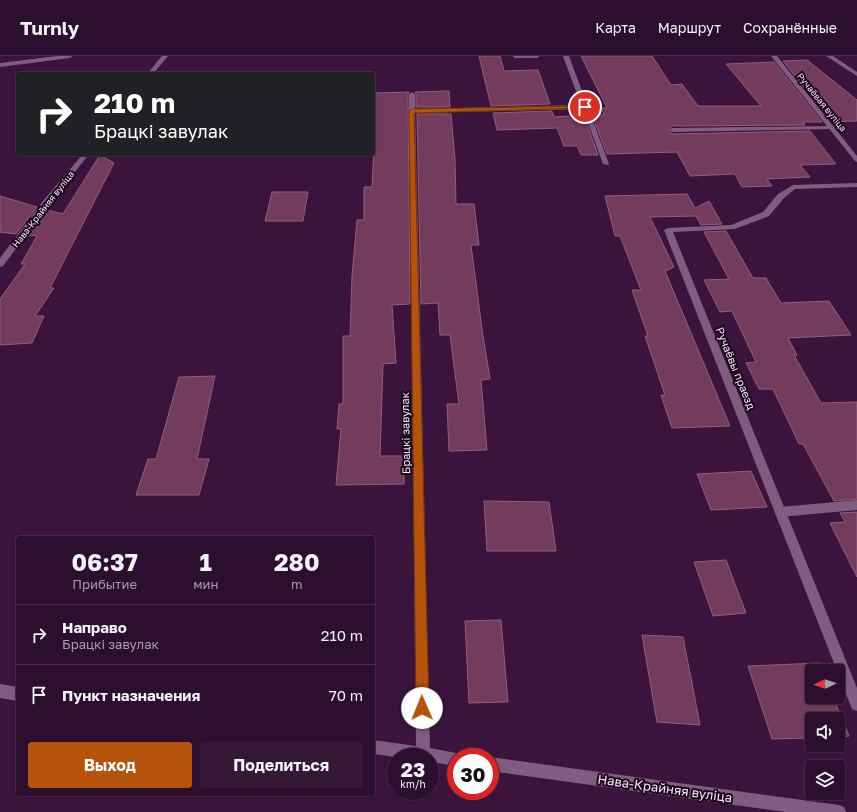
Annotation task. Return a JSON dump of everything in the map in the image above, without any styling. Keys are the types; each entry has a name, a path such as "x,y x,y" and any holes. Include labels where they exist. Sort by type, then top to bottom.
{"street":[{"path":"0,65 70,56"},
{"path":"152,72 165,56"},
{"path":"515,56 537,56"},
{"path":"566,56 606,164"},
{"name":"Ручаёвая вуліца","path":"774,56 857,160"},
{"path":"828,56 857,74"},
{"name":"Брацкі завулак","path":"412,94 423,748"},
{"path":"412,111 585,107"},
{"path":"672,130 832,128"},
{"name":"Нава-Крайняя вуліца","path":"0,264 46,203 84,156"},
{"name":"Ручаёвы праезд","path":"857,185 793,187 781,196 766,214 732,227 668,230 857,704"},
{"path":"780,512 857,504"},
{"path":"0,691 16,694"},
{"path":"375,747 387,749"},
{"name":"Нава-Крайняя вуліца","path":"499,765 839,812"}],"building":[{"path":"479,56 500,56 504,71 538,70 550,104 491,106"},
{"path":"581,56 652,56 671,85 682,84 698,106 761,106 726,64 774,62 822,122 803,122 805,125 672,126 668,130 672,134 810,131 836,164 800,165 810,177 767,179 772,186 742,187 735,174 690,176 677,152 607,154 592,115 604,115 601,108 607,108"},
{"path":"807,60 857,100 857,121 832,122 783,61"},
{"path":"449,91 450,107 416,107 415,92"},
{"path":"409,92 410,304 392,305 396,363 383,364 380,456 404,456 404,484 336,485 341,429 337,429 339,404 343,404 343,336 350,336 352,276 357,220 364,220 364,187 372,187 374,156 375,156 375,93"},
{"path":"552,111 554,117 584,115 598,155 581,155 577,146 564,146 557,128 497,130 493,113"},
{"path":"417,114 451,114 455,159 456,204 474,204 479,245 471,245 490,379 481,380 487,450 449,451 447,404 459,404 450,335 440,335 438,303 421,304"},
{"path":"99,156 114,163 50,288 54,288 35,316 44,316 32,343 0,345 0,299 25,264 21,264 37,236 28,235 47,210 63,214"},
{"path":"272,192 308,192 303,221 265,221"},
{"path":"687,194 695,208 709,201 722,224 701,225 696,216 650,217 674,267 665,271 730,426 672,428 661,395 665,395 645,336 648,336 632,290 641,290 620,236 615,236 605,196"},
{"path":"0,196 37,207 16,234 0,232"},
{"path":"726,231 753,278 766,278 781,303 829,301 851,335 788,338 797,355 794,355 821,403 857,402 857,499 834,501 803,444 799,444 773,389 759,389 746,363 756,362 732,311 720,312 704,280 729,279 704,232"},
{"path":"215,376 197,459 209,459 199,495 136,495 148,459 156,459 179,377"},
{"path":"751,471 767,507 711,510 697,474"},
{"path":"484,501 549,502 556,551 487,551"},
{"path":"857,512 857,577 830,523 845,522 840,513"},
{"path":"726,560 746,613 713,616 694,562"},
{"path":"501,620 508,702 469,703 465,621"},
{"path":"642,635 683,637 700,725 657,722"},
{"path":"820,663 805,664 805,704 836,704 839,712 805,712 805,738 772,739 748,666"},
{"path":"845,726 849,736 845,736"}],"route":[{"path":"422,708 412,111 585,107"}]}
